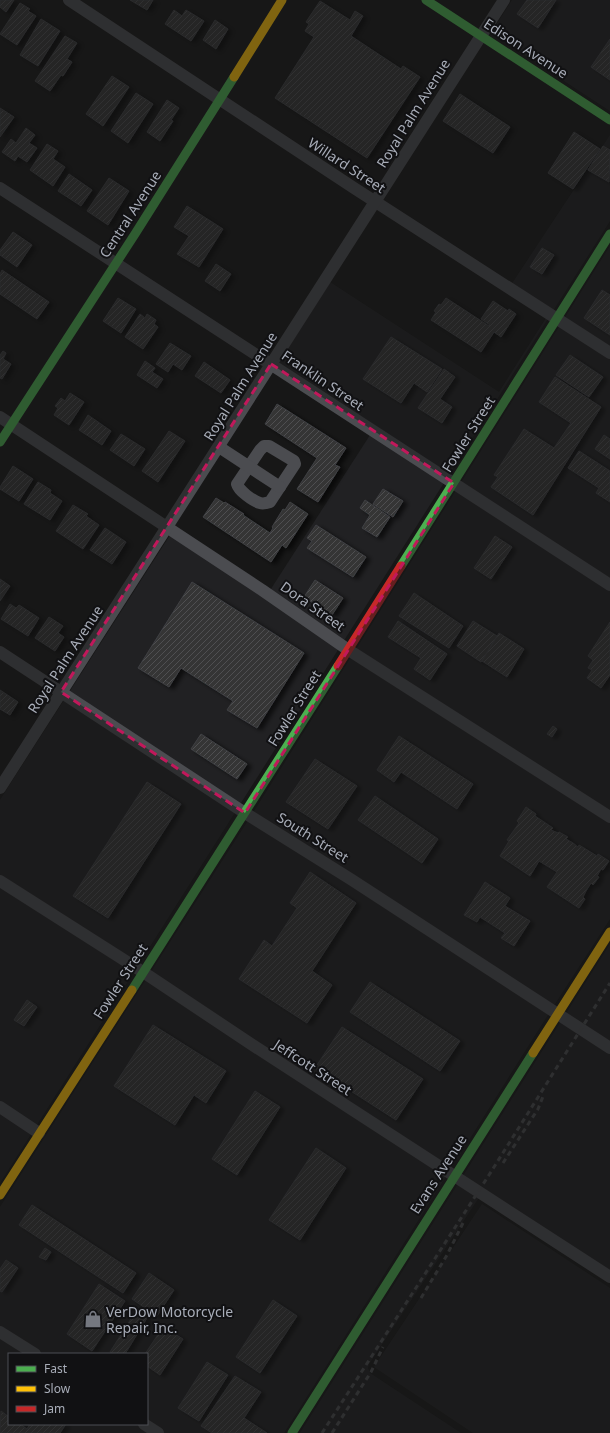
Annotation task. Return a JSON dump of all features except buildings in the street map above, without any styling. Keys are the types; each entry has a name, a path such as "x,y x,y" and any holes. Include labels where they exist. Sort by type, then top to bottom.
{"main road":[{"name":"Central Avenue","path":"0,442 282,0"},
{"name":"Edison Avenue","path":"426,0 610,120"},
{"name":"Fowler Street","path":"0,1195 454,483 610,234"},
{"name":"Evans Avenue","path":"292,1433 556,1014 610,932"}],"street":[{"name":"Willard Street","path":"69,0 374,201 610,353"},
{"name":"Royal Palm Avenue","path":"0,788 219,447 480,35 504,0"},
{"name":"Franklin Street","path":"0,188 610,585"},
{"name":"Dora Street","path":"0,417 262,590 347,649 610,817"},
{"path":"264,446 269,446 294,461 295,464 280,487 270,502 260,503 240,491 237,484 264,446"},
{"path":"219,447 280,487"},
{"name":"South Street","path":"0,652 245,812 400,910 556,1014 610,1048"},
{"name":"Jeffcott Street","path":"0,881 143,972 257,1048 610,1277"},
{"path":"0,1107 39,1133"},
{"path":"0,1332 33,1353"},
{"path":"146,1425 158,1433"}],"highlighted area":[{"path":"271,364 454,483 245,813 61,692"}],"shaded area":[{"path":"512,0 610,0 610,111 491,33"},
{"path":"610,135 610,221 0,1183 0,800 172,532 267,595 370,435 274,369 330,282 499,392 548,315 509,288"},
{"path":"610,246 610,919 284,1433 0,1433 0,1207 251,816"},
{"path":"610,944 610,1281 482,1197 478,1199 369,1364 368,1368 370,1373 461,1433 300,1433"},
{"path":"482,1204 610,1288 610,1433 473,1433 374,1367"}],"railway":[{"path":"322,1433 489,1175 610,983"},
{"path":"503,1163 538,1109 544,1094"},
{"path":"421,1298 447,1255 464,1221"},
{"path":"332,1433 371,1372 383,1347"}],"traffic: fast":[{"path":"426,0 610,120"},
{"path":"0,442 135,234 234,77"},
{"path":"401,566 610,234"},
{"path":"132,990 338,666"},
{"path":"292,1433 533,1053"}],"traffic: slow":[{"path":"234,77 282,0"},
{"path":"533,1053 610,932"},
{"path":"0,1195 132,990"}],"traffic: jam":[{"path":"338,666 401,566"}],"place":[{"name":"VerDow Motorcycle Repair, Inc.","path":"93,1319"}]}
